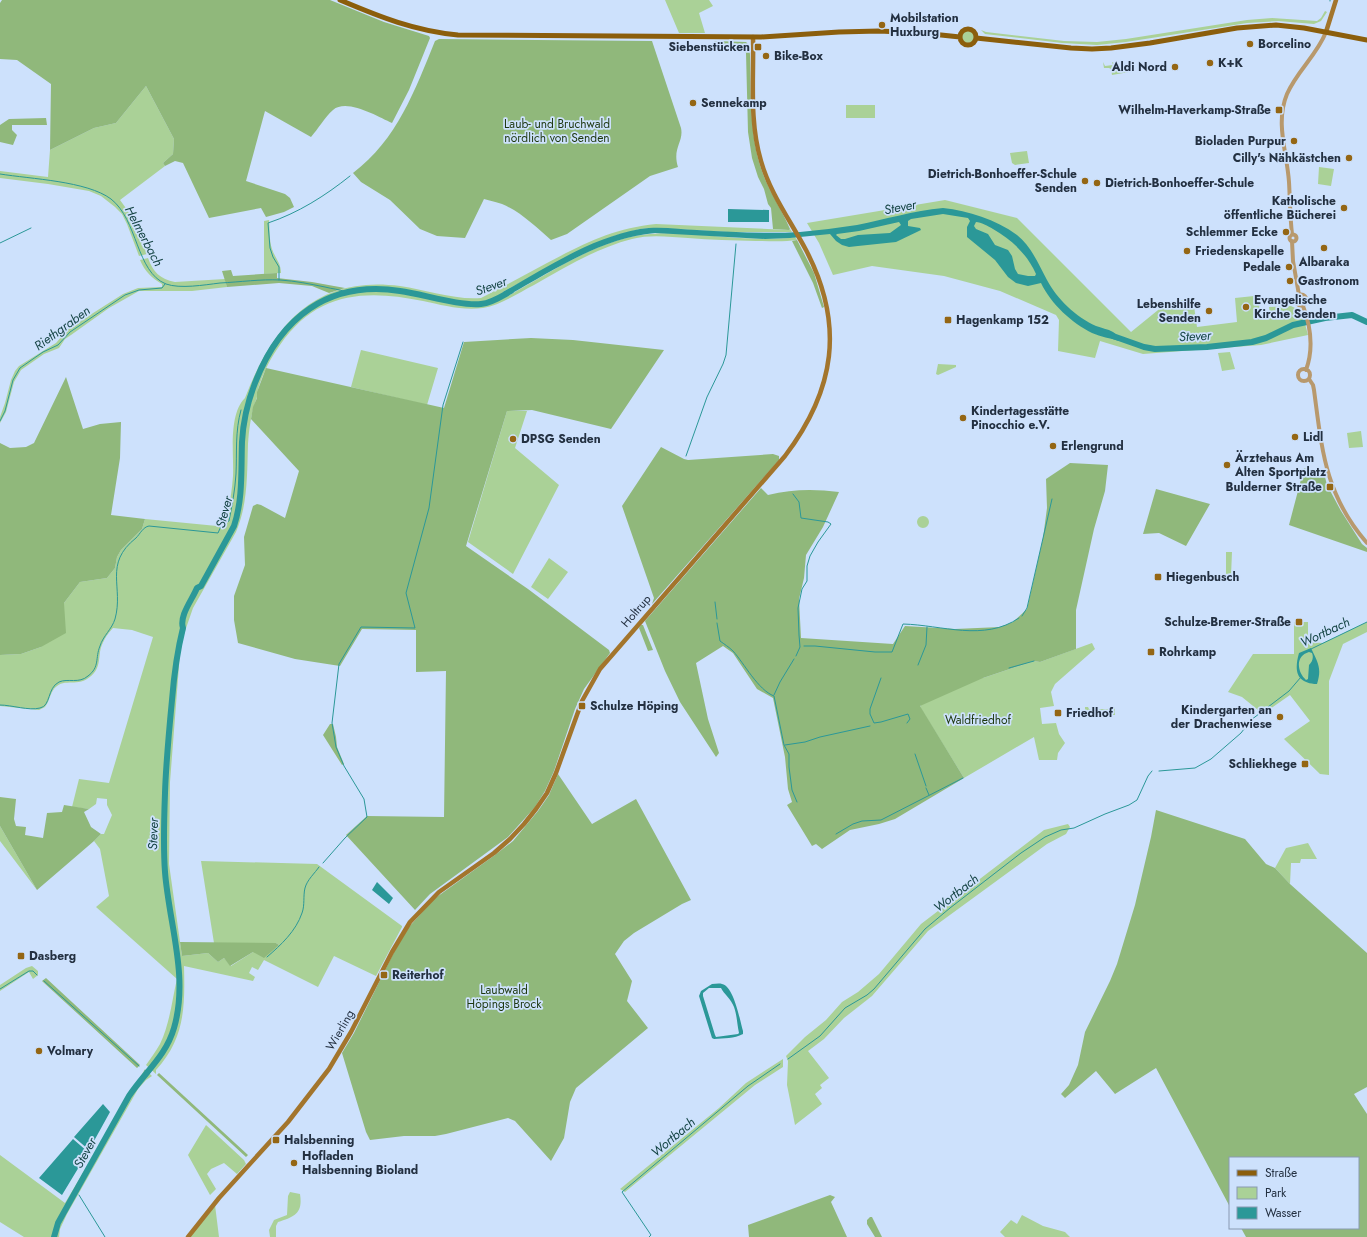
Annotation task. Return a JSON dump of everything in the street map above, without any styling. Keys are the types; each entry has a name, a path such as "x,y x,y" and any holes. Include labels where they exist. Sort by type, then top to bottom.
{"main road":[{"path":"340,0 400,24 434,32 458,35 753,37 879,31 960,36"},
{"path":"1326,32 1336,0"},
{"path":"976,38 1092,49 1110,48 1233,29 1263,26 1289,26 1367,40"},
{"path":"970,29 975,32 976,38 973,44 967,46 961,42 960,36 963,30 970,29"},
{"name":"Holtrup","path":"510,839 524,824 547,793 562,757 582,701 600,669 785,456 811,417 822,388 827,369 829,330 826,306 821,286 813,265 779,204 767,179 757,146 754,118 753,37"},
{"name":"Wierling","path":"188,1237 219,1198 288,1122 328,1069 359,1017 400,937 414,917 439,892 494,853 510,839"}],"street":[{"path":"1303,306 1298,305 1296,302 1296,298 1299,295 1293,261 1292,241 1296,240 1296,237 1292,234 1289,181 1281,122 1282,110 1286,97 1296,78 1322,42 1326,32"},
{"path":"1299,295 1303,295 1307,299 1306,304 1303,306"},
{"path":"1303,306 1309,326 1311,347 1306,370"},
{"path":"1306,370 1310,373 1309,378 1313,385 1321,438 1330,480 1346,514 1367,543"},
{"path":"1306,370 1299,371 1298,376 1300,380 1303,381 1306,381 1309,378"}],"green space":[{"path":"2,0 330,0 384,22 429,36 430,38 409,90 392,123 354,107 339,107 330,113 311,137 265,111 246,181 285,194 290,198 294,207 284,212 266,217 261,208 209,218 183,163 175,161 165,166 163,163 173,154 174,139 146,86 116,123 94,128 50,150 51,84 17,60 0,59 0,3"},
{"path":"665,0 709,0 713,6 699,13 705,33 679,33"},
{"path":"1325,11 1327,12 1321,21 1314,24 1278,21 1247,23 1126,42 1097,45 1062,43 985,34 981,30 986,32 1064,41 1097,42 1126,39 1247,20 1272,18 1317,21 1321,18"},
{"path":"966,31 970,31 974,37 970,43 966,43 962,39 962,35"},
{"name":"Laub- und Bruchwald nördlich von Senden","path":"439,39 652,41 681,128 681,137 676,155 678,167 650,176 567,234 551,240 516,211 502,204 484,199 465,238 437,236 420,229 390,200 361,182 353,173 382,145 393,130 412,96 435,41"},
{"path":"714,41 746,42 749,45 753,130 758,160 769,188 787,222 790,229 789,230 773,229 771,208 768,204 752,158 748,132 746,53 739,45 716,43"},
{"path":"1103,62 1105,66 1113,65 1112,62 1129,72 1112,75 1111,69 1104,68"},
{"path":"146,86 174,139 173,154 163,163 165,166 120,200 132,219 147,254 139,256 122,214 101,196 89,191 0,178 0,171 48,177 50,150 94,128 116,123"},
{"path":"846,105 875,105 875,118 846,118"},
{"path":"46,118 47,125 12,125 12,130 17,135 13,145 0,142 0,125 9,119"},
{"path":"1027,151 1029,163 1015,165 1012,163 1010,153"},
{"path":"1319,167 1334,169 1331,186 1318,184"},
{"path":"945,200 1017,218 1131,332 1163,306 1173,301 1193,299 1197,327 1237,322 1235,298 1254,296 1255,304 1259,304 1260,314 1270,314 1269,307 1291,306 1299,310 1304,320 1308,335 1261,345 1143,354 1100,341 1095,358 1058,351 1059,320 1056,315 1000,291 944,276 872,266 833,275 819,243 807,223"},
{"path":"269,220 271,246 280,266 281,273 264,274 264,221"},
{"path":"656,224 790,229 792,232 728,232 656,228 640,229 614,236 582,249 503,292 506,297 554,269 589,251 624,238 641,235 673,233 758,239 795,237 797,240 756,241 660,236 639,237 606,247 569,265 509,298 483,308 460,308 402,297 381,295 343,299 326,305 309,314 294,327 280,345 267,366 258,389 250,427 245,500 240,521 236,532 193,608 184,634 180,653 170,782 169,864 182,956 208,953 218,962 224,958 231,966 253,952 279,945 276,943 214,943 201,861 317,864 402,927 376,976 334,956 318,987 264,960 258,970 252,967 249,973 255,977 253,981 184,966 183,1008 178,1034 166,1058 156,1070 156,1074 146,1065 158,1047 163,1036 177,979 96,907 109,896 100,849 94,841 101,834 104,834 112,815 107,805 107,799 97,798 96,804 89,809 72,807 79,779 109,783 153,637 132,630 113,628 103,642 96,671 84,681 65,683 57,686 45,707 39,710 0,706 0,655 21,654 41,647 64,603 80,582 107,578 115,568 117,557 121,550 142,529 145,519 217,526 220,520 227,516 233,476 233,435 236,414 269,348 284,328 301,310 321,297 344,289 370,285 400,286 461,298 481,298 586,243 626,229"},
{"path":"797,240 814,273 824,307 822,308 813,283 792,241"},
{"path":"148,258 155,271 161,277 170,281 225,279 227,287 192,291 139,291 109,308 65,339 59,348 44,354 21,370 14,382 6,412 0,423 0,417 11,380 19,366 56,343 68,329 123,294 138,288 162,287 162,284 152,277 140,260"},
{"path":"231,270 233,276 277,273 277,278 345,288 329,293 312,286 279,283 227,287 222,271"},
{"path":"531,338 573,340 664,350 611,429 532,410 507,411 466,546 528,589 609,650 610,653 584,689 575,709 554,771 545,791 535,807 508,837 430,894 415,910 346,835 367,816 444,817 446,671 416,672 416,630 362,629 340,666 295,659 238,643 234,620 234,596 245,565 244,537 253,506 257,504 261,505 285,518 299,471 251,419 253,407 266,368 444,408 464,342"},
{"path":"361,350 438,368 427,405 351,387"},
{"path":"1230,352 1235,369 1222,371 1218,353"},
{"path":"938,364 956,365 956,367 938,375 936,374"},
{"path":"66,377 83,429 100,424 121,422 120,458 111,515 145,519 142,529 121,550 117,557 115,568 107,578 80,582 64,603 66,633 41,647 21,654 0,655 0,443 10,448 26,447 34,443"},
{"path":"507,411 527,411 515,448 559,485 513,574 468,542"},
{"path":"1361,431 1363,447 1349,448 1347,433"},
{"path":"661,447 688,460 773,454 779,456 779,460 652,604 654,598 622,506"},
{"path":"1070,463 1108,465 1105,491 1094,529 1076,610 1076,649 1040,662 1034,661 983,678 920,706 964,778 895,819 850,830 822,849 816,844 812,846 787,805 792,802 788,789 785,757 773,698 757,689 733,653 723,646 696,663 708,719 719,753 716,757 680,702 665,671 645,621 761,488 768,495 804,490 839,492 823,527 806,555 804,578 799,599 801,638 893,644 905,626 955,629 1000,627 1013,622 1027,609 1043,538 1047,508 1046,479"},
{"path":"1304,468 1322,471 1324,473 1327,485 1341,511 1362,544 1367,548 1367,552 1289,525"},
{"path":"1156,489 1210,504 1186,546 1159,533 1143,534"},
{"path":"923,516 927,518 929,522 927,526 923,528 919,526 917,522 919,518"},
{"path":"1226,552 1232,552 1231,576 1226,575"},
{"path":"549,558 568,572 548,599 531,587"},
{"path":"1294,622 1308,622 1308,642 1323,643 1367,622 1367,632 1343,644 1329,681 1329,775 1320,774 1284,739 1310,721 1290,695 1263,714 1242,697 1228,692 1253,654 1294,654"},
{"path":"643,625 653,650 648,651 639,628"},
{"name":"Waldfriedhof","path":"1092,643 1095,649 1055,684 1051,692 1054,706 1040,708 1042,724 1056,723 1059,734 1065,743 1058,753 1057,760 1039,760 1034,737 964,778 920,707 939,664 983,678 1034,661 1040,662"},
{"path":"1085,707 1088,707 1089,709 1110,709 1110,707 1115,707 1115,715 1085,715"},
{"path":"330,724 333,724 337,747 344,764 342,765 323,735"},
{"name":"Laubwald Höpings Brock","path":"558,774 592,824 636,799 691,900 634,933 624,941 615,954 632,981 627,1001 648,1028 576,1088 570,1102 564,1138 551,1161 515,1121 508,1118 435,1136 404,1136 370,1140 366,1132 342,1053 354,1033 394,952 408,928 434,899 513,841 549,795"},
{"path":"0,797 16,799 14,819 16,826 26,827 25,835 43,838 47,813 62,812 64,805 89,809 84,812 91,827 101,834 37,890 0,826"},
{"path":"1156,810 1245,839 1266,864 1275,868 1290,884 1367,953 1367,1087 1354,1094 1367,1114 1367,1237 1246,1237 1242,1229 1359,1229 1359,1157 1229,1157 1229,1205 1156,1068 1115,1094 1096,1071 1065,1098 1061,1094 1069,1085 1078,1065 1085,1032 1117,964 1135,905"},
{"path":"1068,824 1070,827 1066,834 1047,844 928,931 872,996 844,1018 824,1039 808,1051 829,1078 820,1085 822,1088 815,1094 822,1104 795,1125 787,1085 788,1061 786,1056 805,1037 826,1020 842,1002 858,992 879,974 921,924 1044,830"},
{"path":"0,826 37,890 0,841"},
{"path":"1308,843 1317,859 1301,859 1300,863 1291,863 1290,884 1275,868 1286,848"},
{"path":"180,942 276,943 279,945 264,958 253,952 230,966 224,958 218,962 208,953 182,956"},
{"path":"32,966 38,971 38,975 33,979 29,972 0,991 0,985 26,968"},
{"path":"46,978 140,1065 137,1068 42,981"},
{"path":"783,1059 783,1067 755,1085 625,1192 620,1189 719,1108 746,1083"},
{"path":"145,1069 152,1076 138,1089 67,1214 60,1229 59,1237 24,1237 0,1222 0,1155 65,1203"},
{"path":"159,1073 248,1155 246,1157 157,1075"},
{"path":"206,1125 244,1160 246,1164 237,1174 224,1163 211,1169 207,1174 216,1189 210,1195 188,1155"},
{"path":"290,1192 300,1194 301,1200 299,1210 293,1216 278,1222 276,1226 276,1237 270,1237 269,1230 274,1220 287,1215 288,1196"},
{"path":"830,1195 835,1197 831,1202 847,1237 749,1237 748,1225"},
{"path":"215,1205 219,1237 190,1237"},
{"path":"1022,1215 1043,1226 1065,1232 1070,1237 1005,1237 1000,1232 1011,1220 1017,1224"},
{"path":"872,1217 882,1237 875,1237 867,1224 867,1220"}],"water":[{"path":"943,208 962,211 991,220 1009,229 1022,239 1031,250 1051,287 1062,301 1081,318 1121,337 1119,341 1099,336 1077,324 1056,305 1045,291 1041,283 1028,286 1016,283 1008,277 995,260 967,237 967,227 970,221 968,218 943,214 911,219 908,221 908,226 920,228 921,230 896,242 849,247 836,241 830,234 765,239 655,233 635,236 615,241 577,257 505,297 503,292 552,264 586,247 622,233 640,229 661,228 774,233 800,232 857,225","holes":["899,222 901,225 890,233 858,235 845,239 841,239 836,235","976,222 982,223 1000,233 1013,243 1028,260 1036,274 1035,276 1018,274 1015,269 1012,256 1008,250 995,245 988,234 976,229 974,226"]},
{"path":"728,209 769,210 769,222 728,222"},
{"path":"1311,648 1316,658 1319,670 1317,684 1305,681 1298,675 1297,659 1299,653","holes":["1309,652 1312,653 1313,658 1309,665 1308,679 1306,680 1299,669 1299,664 1301,657 1304,654"]},
{"path":"377,882 393,898 389,904 372,890"},
{"path":"712,984 721,984 726,986 736,1004 743,1034 729,1038 712,1038 699,996 701,991","holes":["709,988 721,988 734,1007 739,1033 716,1037 703,993"]},
{"path":"103,1104 110,1112 89,1150 74,1137"},
{"path":"73,1139 88,1152 62,1195 39,1178"}],"waterway":[{"name":"Helmerbach","path":"0,174 74,184 101,193 111,199 120,208 127,219 149,269 156,278 166,284 178,286 200,286 220,283 280,280 346,292"},
{"path":"279,280 279,267 270,248 268,223 311,203 350,176"},
{"path":"0,243 31,228"},
{"path":"686,456 707,397 726,355 736,244"},
{"name":"Riethgraben","path":"0,421 5,411 13,380 20,368 43,352 58,345 70,332 125,295 139,290 162,288 165,284"},
{"name":"Stever","path":"54,1237 58,1223 129,1096 166,1047 174,1028 178,1009 179,970 167,892 164,833 167,758 176,664 183,628 182,623 184,613 197,588 201,586 234,526 237,516 240,495 242,442 245,419 252,390 265,360 278,340 293,322 310,308 329,298 350,292 374,289 400,291 451,302 481,304 497,299 511,291"},
{"name":"Stever","path":"1113,336 1144,347 1155,349 1207,347 1252,342 1266,338 1293,325 1325,318 1352,315 1367,322"},
{"path":"323,863 345,838 367,817 364,799 344,766 336,747 332,723 339,664 361,627 415,628 406,593 429,508 443,405 463,342"},
{"path":"0,705 31,709 43,707 46,704 53,688 59,682 66,680 81,680 92,673 96,666 101,642 115,619 117,607 116,576 120,557 126,548 145,528 149,526 218,533 222,524 229,521 235,486 237,434 241,410"},
{"path":"793,494 799,502 801,518 828,522 831,524 818,542 810,556 807,566 807,581 802,589 798,608 800,647 796,656"},
{"path":"1022,616 1027,608 1052,499"},
{"path":"715,602 717,619"},
{"path":"804,646 892,652 903,624 977,631 1006,625 1019,618"},
{"name":"Wortbach","path":"1311,649 1367,622"},
{"path":"717,623 720,641 733,651 762,688 774,696 784,745 789,754 792,790 797,802"},
{"path":"918,665 926,645 927,627"},
{"path":"774,695 794,659"},
{"path":"1009,668 1034,661"},
{"name":"Wortbach","path":"1159,771 1195,768 1211,759 1241,733 1251,720 1289,691 1301,677"},
{"path":"881,678 870,709 870,714 874,723 908,714 910,719 907,723"},
{"path":"785,745 805,742 820,737 870,726"},
{"path":"915,754 926,786"},
{"name":"Wortbach","path":"788,1059 820,1036 845,1008 874,989 925,929 950,908 1021,853 1045,837 1061,830 1074,828 1129,805 1137,800 1148,776 1152,771"},
{"path":"836,834 853,824 862,821 881,820 963,778"},
{"path":"926,788 929,795"},
{"path":"267,957 283,943 296,926 303,910 304,891 306,885 319,867"},
{"path":"0,989 29,971 33,971 37,975"},
{"path":"44,981 139,1066"},
{"name":"Wortbach","path":"649,1237 651,1235 622,1192 748,1086 780,1064"},
{"path":"79,1195 105,1237"}],"place":[{"name":"Mobilstation Huxburg","path":"882,25"},
{"name":"Borcelino","path":"1250,44"},
{"name":"Siebenstücken","path":"758,47"},
{"name":"Bike-Box","path":"766,56"},
{"name":"K+K","path":"1210,63"},
{"name":"Aldi Nord","path":"1175,67"},
{"name":"Sennekamp","path":"693,103"},
{"name":"Wilhelm-Haverkamp-Straße","path":"1279,110"},
{"name":"Bioladen Purpur","path":"1294,141"},
{"name":"Cilly's Nähkästchen","path":"1349,158"},
{"name":"Dietrich-Bonhoeffer-Schule Senden","path":"1085,181"},
{"name":"Dietrich-Bonhoeffer-Schule","path":"1097,183"},
{"name":"Katholische öffentliche Bücherei","path":"1344,208"},
{"name":"Schlemmer Ecke","path":"1286,232"},
{"name":"Albaraka","path":"1324,248"},
{"name":"Friedenskapelle","path":"1187,251"},
{"name":"Pedale","path":"1289,267"},
{"name":"Gastronom","path":"1290,281"},
{"name":"Evangelische Kirche Senden","path":"1246,307"},
{"name":"Lebenshilfe Senden","path":"1209,311"},
{"name":"Hagenkamp 152","path":"948,320"},
{"name":"Kindertagesstätte Pinocchio e.V.","path":"963,418"},
{"name":"Lidl","path":"1295,437"},
{"name":"DPSG Senden","path":"513,439"},
{"name":"Erlengrund","path":"1053,446"},
{"name":"Ärztehaus Am Alten Sportplatz","path":"1227,465"},
{"name":"Bulderner Straße","path":"1330,487"},
{"name":"Hiegenbusch","path":"1158,577"},
{"name":"Schulze-Bremer-Straße","path":"1299,622"},
{"name":"Rohrkamp","path":"1151,652"},
{"name":"Schulze Höping","path":"582,706"},
{"name":"Friedhof","path":"1058,713"},
{"name":"Kindergarten an der Drachenwiese","path":"1280,717"},
{"name":"Schliekhege","path":"1305,764"},
{"name":"Dasberg","path":"21,956"},
{"name":"Reiterhof","path":"384,975"},
{"name":"Volmary","path":"39,1051"},
{"name":"Halsbenning","path":"276,1140"},
{"name":"Hofladen Halsbenning Bioland","path":"294,1163"}]}
